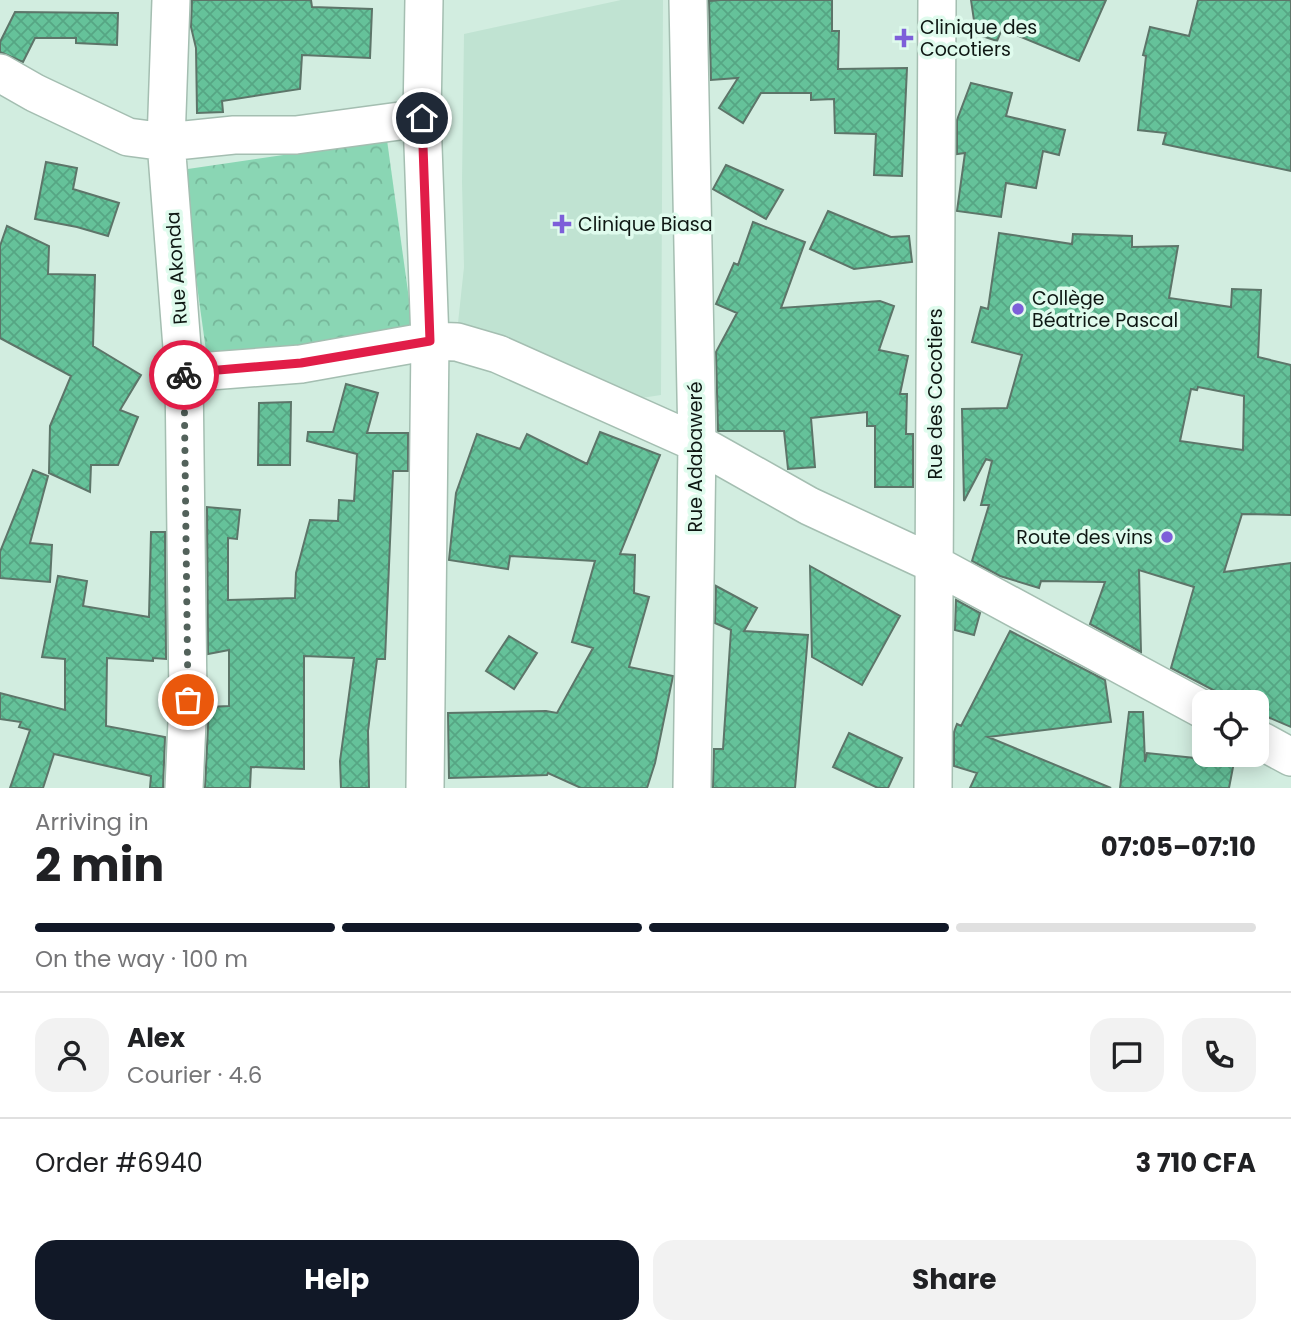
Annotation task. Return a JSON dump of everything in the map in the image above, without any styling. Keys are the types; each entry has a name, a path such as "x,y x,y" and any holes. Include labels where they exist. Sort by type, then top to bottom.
{"street":[{"name":"Rue Akonda","path":"171,0 166,142 184,373 188,700 184,788"},
{"path":"424,0 422,118 430,341 425,788"},
{"name":"Rue Adabaweré","path":"688,0 697,443 692,788"},
{"name":"Rue des Cocotiers","path":"933,788 937,0"},
{"path":"0,73 35,93 128,137 166,142 234,135 296,135 422,118"},
{"path":"184,373 301,363 430,341 457,342 498,354 697,443 808,506 934,564 1192,704"},
{"path":"1269,745 1291,757"}],"shaded area":[{"name":"Clinique Biasa","path":"621,0 663,0 661,395 622,401 458,323 464,267 464,34"}],"green space":[{"path":"387,140 414,335 208,365 181,170"}],"building":[{"path":"192,0 311,0 312,7 372,9 370,58 302,55 300,89 222,101 223,112 197,113 196,48 191,27"},
{"path":"832,0 832,31 839,31 838,69 907,68 902,176 874,175 876,134 835,133 834,99 811,100 811,93 761,93 743,123 719,108 738,78 711,80 709,1"},
{"path":"971,0 1106,0 1079,61 1002,29 997,41 976,34"},
{"path":"1198,0 1291,0 1291,171 1163,144 1166,133 1138,130 1146,56 1143,55 1150,27 1189,36"},
{"path":"15,12 118,13 117,45 76,43 76,38 35,38 23,62 0,52 0,42"},
{"path":"971,83 1012,93 1006,116 1065,130 1059,155 1043,151 1036,188 1006,183 1001,217 957,211 965,153 957,154 957,120"},
{"path":"46,162 77,168 73,189 119,203 108,236 35,219"},
{"path":"726,165 783,190 766,219 713,189"},
{"path":"828,211 891,237 909,236 912,262 854,269 810,249"},
{"path":"753,222 805,242 781,308 880,301 894,306 879,350 908,356 900,394 907,394 906,434 913,434 913,487 875,487 875,426 867,426 867,412 811,418 815,467 788,469 784,431 718,431 716,352 737,313 716,304 734,263 738,265"},
{"path":"7,226 49,246 48,274 95,275 93,346 141,375 120,410 138,417 118,465 91,465 90,492 49,473 50,426 71,376 0,338 0,246"},
{"path":"999,233 1072,244 1073,234 1132,236 1132,247 1178,246 1169,298 1231,307 1232,289 1261,290 1258,357 1291,365 1291,515 1242,514 1224,572 1291,563 1291,727 1269,718 1269,690 1213,690 1171,668 1194,587 1139,570 1141,652 1090,624 1105,582 1041,581 1039,588 1000,576 972,561 989,505 981,505 992,461 986,459 964,501 962,409 1007,408 1022,355 972,342 981,307 988,309","holes":["1198,387 1244,396 1243,450 1180,441 1191,389 1197,390"]},
{"path":"346,384 378,393 367,433 408,433 408,471 393,471 385,659 377,659 368,731 369,788 341,788 340,761 354,658 304,656 304,769 251,767 250,788 205,788 209,707 229,706 229,650 208,654 207,507 240,510 237,539 228,538 228,600 295,598 296,573 310,520 338,521 339,500 354,501 357,454 307,441 308,432 333,432"},
{"path":"291,402 290,465 258,465 259,403"},
{"path":"600,432 660,455 620,554 635,555 634,593 649,597 629,667 673,676 655,763 647,788 581,788 548,773 449,778 448,713 557,713 593,648 572,642 595,561 510,556 508,569 449,560 456,493 477,434 520,449 527,434 587,464"},
{"path":"33,470 48,476 30,543 52,545 50,582 0,578 0,552"},
{"path":"151,532 165,532 166,659 153,658 153,661 107,658 106,726 165,737 163,788 150,788 151,776 54,754 43,788 10,788 30,730 19,727 21,722 0,719 0,693 65,710 65,659 42,657 58,576 87,581 83,606 149,617"},
{"path":"810,566 900,616 862,685 812,657"},
{"path":"716,586 757,608 744,631 808,635 795,788 713,788 714,749 723,749 731,630 715,623"},
{"path":"956,600 980,613 974,635 955,630"},
{"path":"1010,631 1105,680 1111,722 988,737 1111,788 970,788 977,773 954,766 954,732 957,724 961,726"},
{"path":"509,636 537,653 514,689 486,671"},
{"path":"1129,712 1143,712 1145,762 1147,753 1192,758 1192,767 1233,767 1229,788 1120,788"},
{"path":"849,733 902,758 888,788 878,788 833,767"}],"way so far":[{"path":"184,375 188,700"}],"place":[{"name":"Clinique des Cocotiers","path":"904,38"},
{"name":"Clinique Biasa","path":"562,224"},
{"name":"Collège Béatrice Pascal","path":"1018,309"},
{"name":"Route des vins","path":"1167,537"}],"route":[{"path":"184,375 301,363 430,341 422,118"}]}
